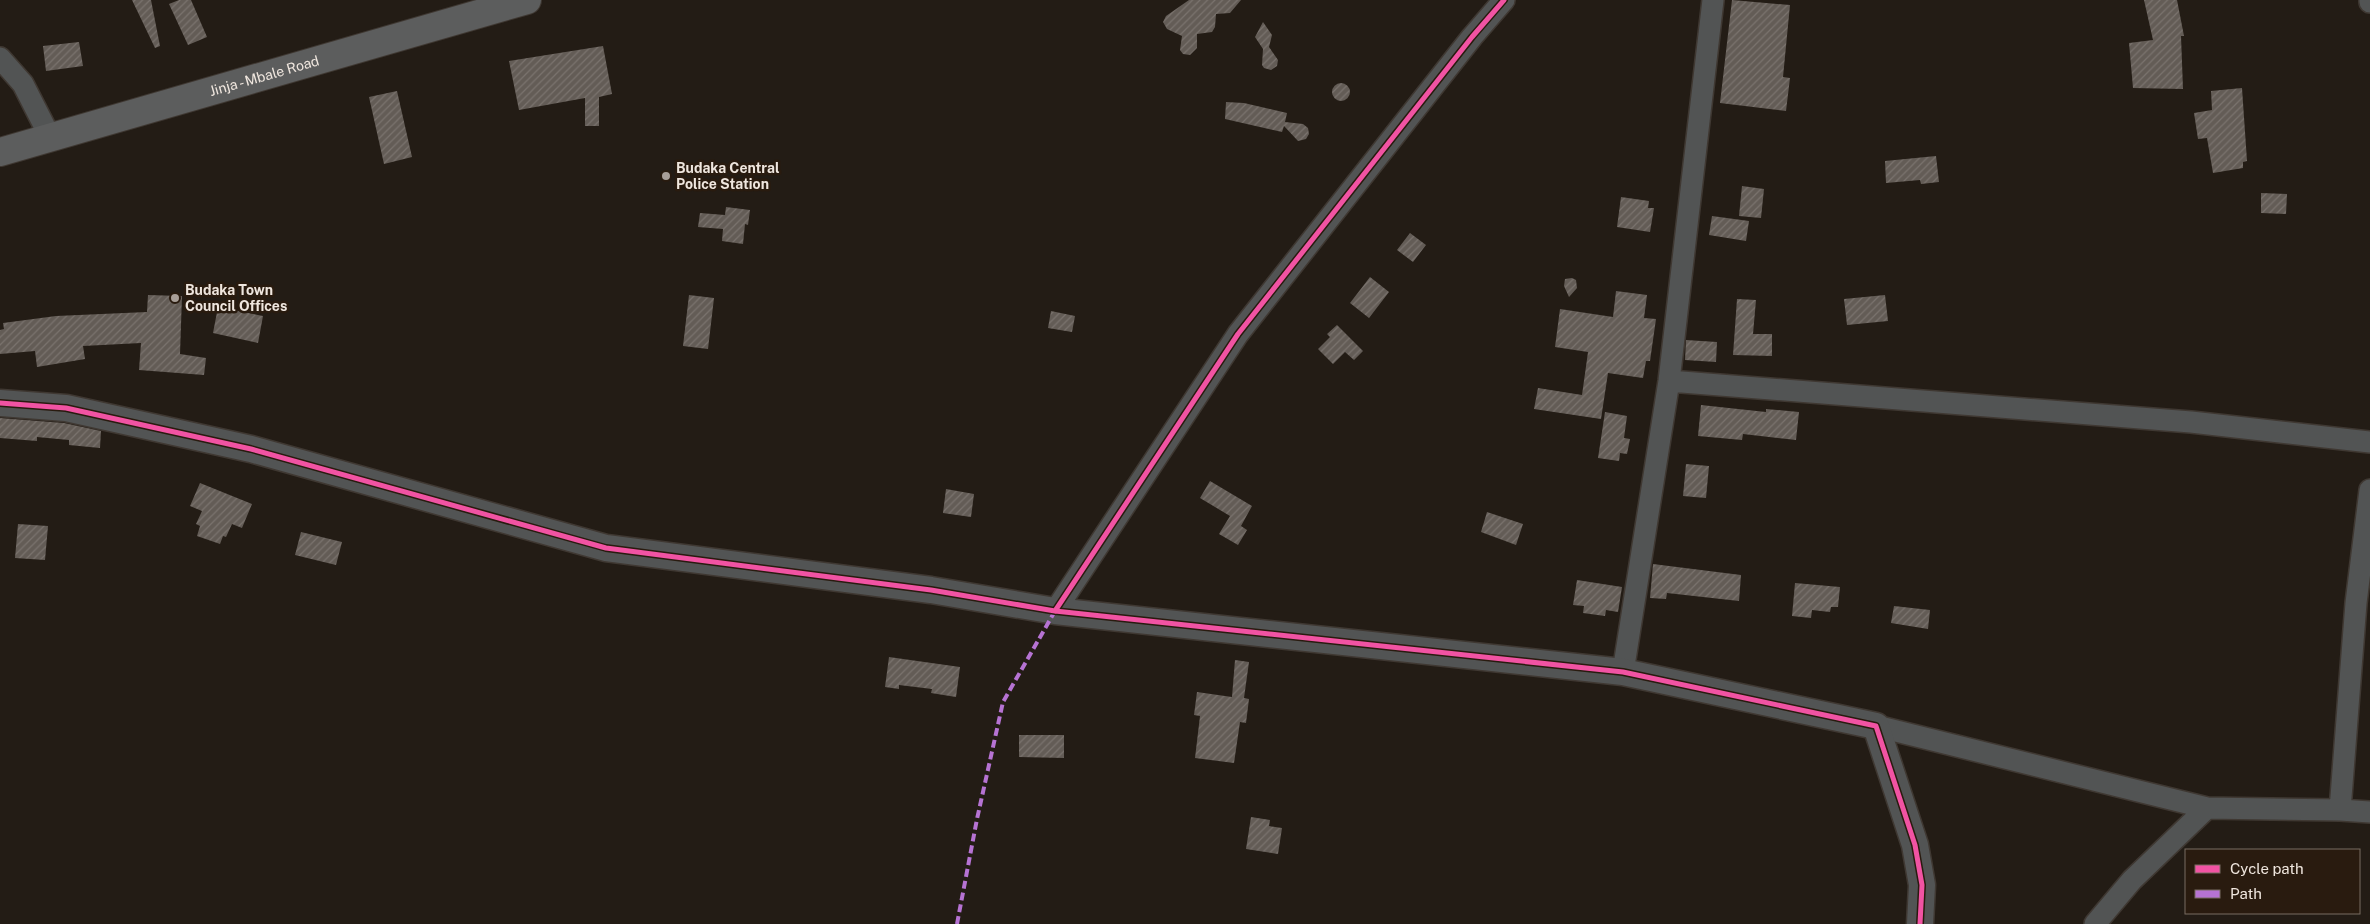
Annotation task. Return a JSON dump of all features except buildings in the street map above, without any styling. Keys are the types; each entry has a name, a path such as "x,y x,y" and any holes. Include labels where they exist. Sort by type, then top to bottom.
{"main road":[{"name":"Jinja - Mbale Road","path":"0,152 527,0"}],"street":[{"path":"1055,611 1238,334 1472,37 1504,0"},
{"path":"1622,672 1669,381 1713,0"},
{"path":"0,58 23,84 50,137"},
{"path":"1669,381 2191,422 2370,442"},
{"path":"0,403 66,408 251,449 606,548 921,589 1055,611 1622,672 1876,726 2207,808 2370,812"},
{"path":"2340,810 2356,603 2370,490"},
{"path":"2356,603 2370,545"},
{"path":"1876,726 1915,845 1922,885 1920,924"},
{"path":"2095,924 2132,880 2207,808"}],"marked path":[{"path":"957,924 977,819 1003,702 1055,611"}],"cycle path":[{"path":"1055,611 1238,334 1472,37 1504,0"},
{"path":"0,403 66,408 251,449 606,548 931,590 1055,611 1623,672 1876,726 1915,845 1922,885 1920,924"}],"place":[{"name":"Budaka Central Police Station","path":"666,176"},
{"name":"Budaka Town Council Offices","path":"175,298"}]}
